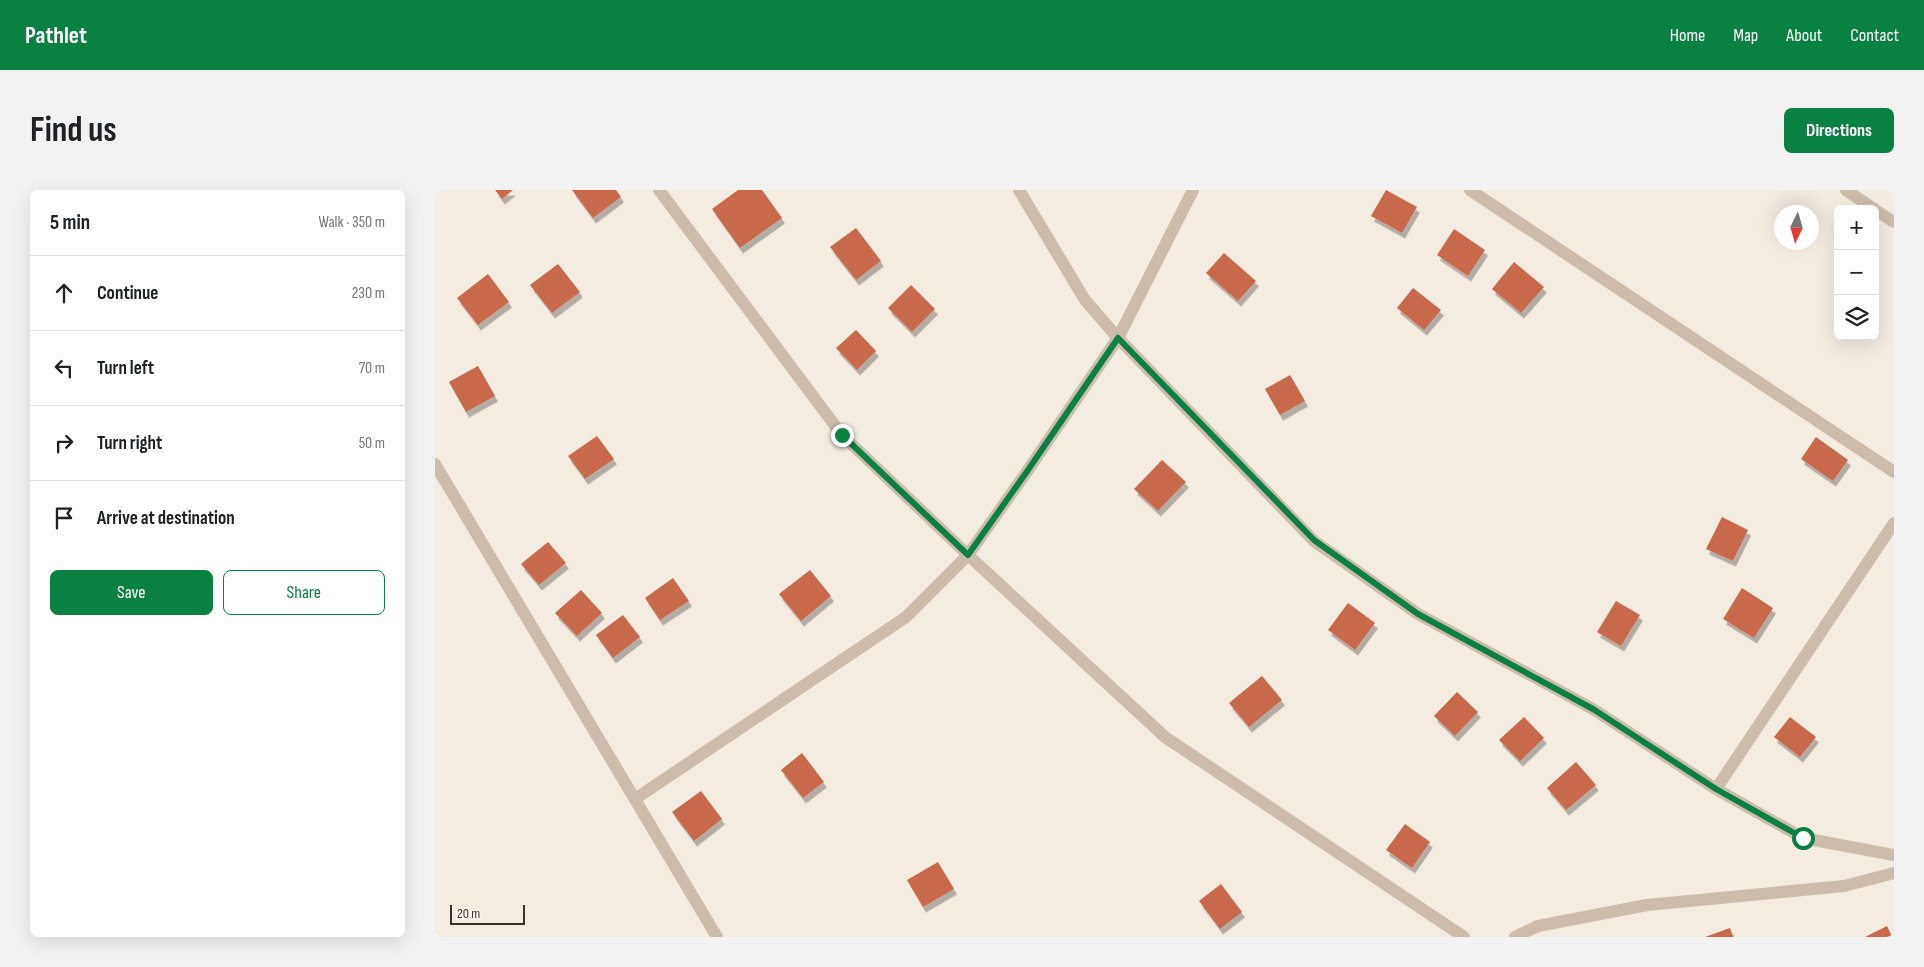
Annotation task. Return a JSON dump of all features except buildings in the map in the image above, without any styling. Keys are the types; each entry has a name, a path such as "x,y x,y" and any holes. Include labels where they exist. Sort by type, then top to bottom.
{"street":[{"path":"659,190 842,435 968,555 1165,736 1465,937"},
{"path":"1019,190 1085,300 1118,338 1314,540 1418,614 1593,709 1716,789 1803,838 1894,854"},
{"path":"635,799 906,618 968,555 1118,338 1193,190"},
{"path":"1470,190 1894,472"},
{"path":"1846,190 1869,205"},
{"path":"1879,212 1894,222"},
{"path":"435,464 717,937"},
{"path":"1716,789 1894,523"},
{"path":"1515,937 1538,926 1647,905 1844,886 1894,873"}],"route":[{"path":"842,435 968,555 1118,338 1314,540 1418,614 1593,709 1716,789 1803,838"}]}
